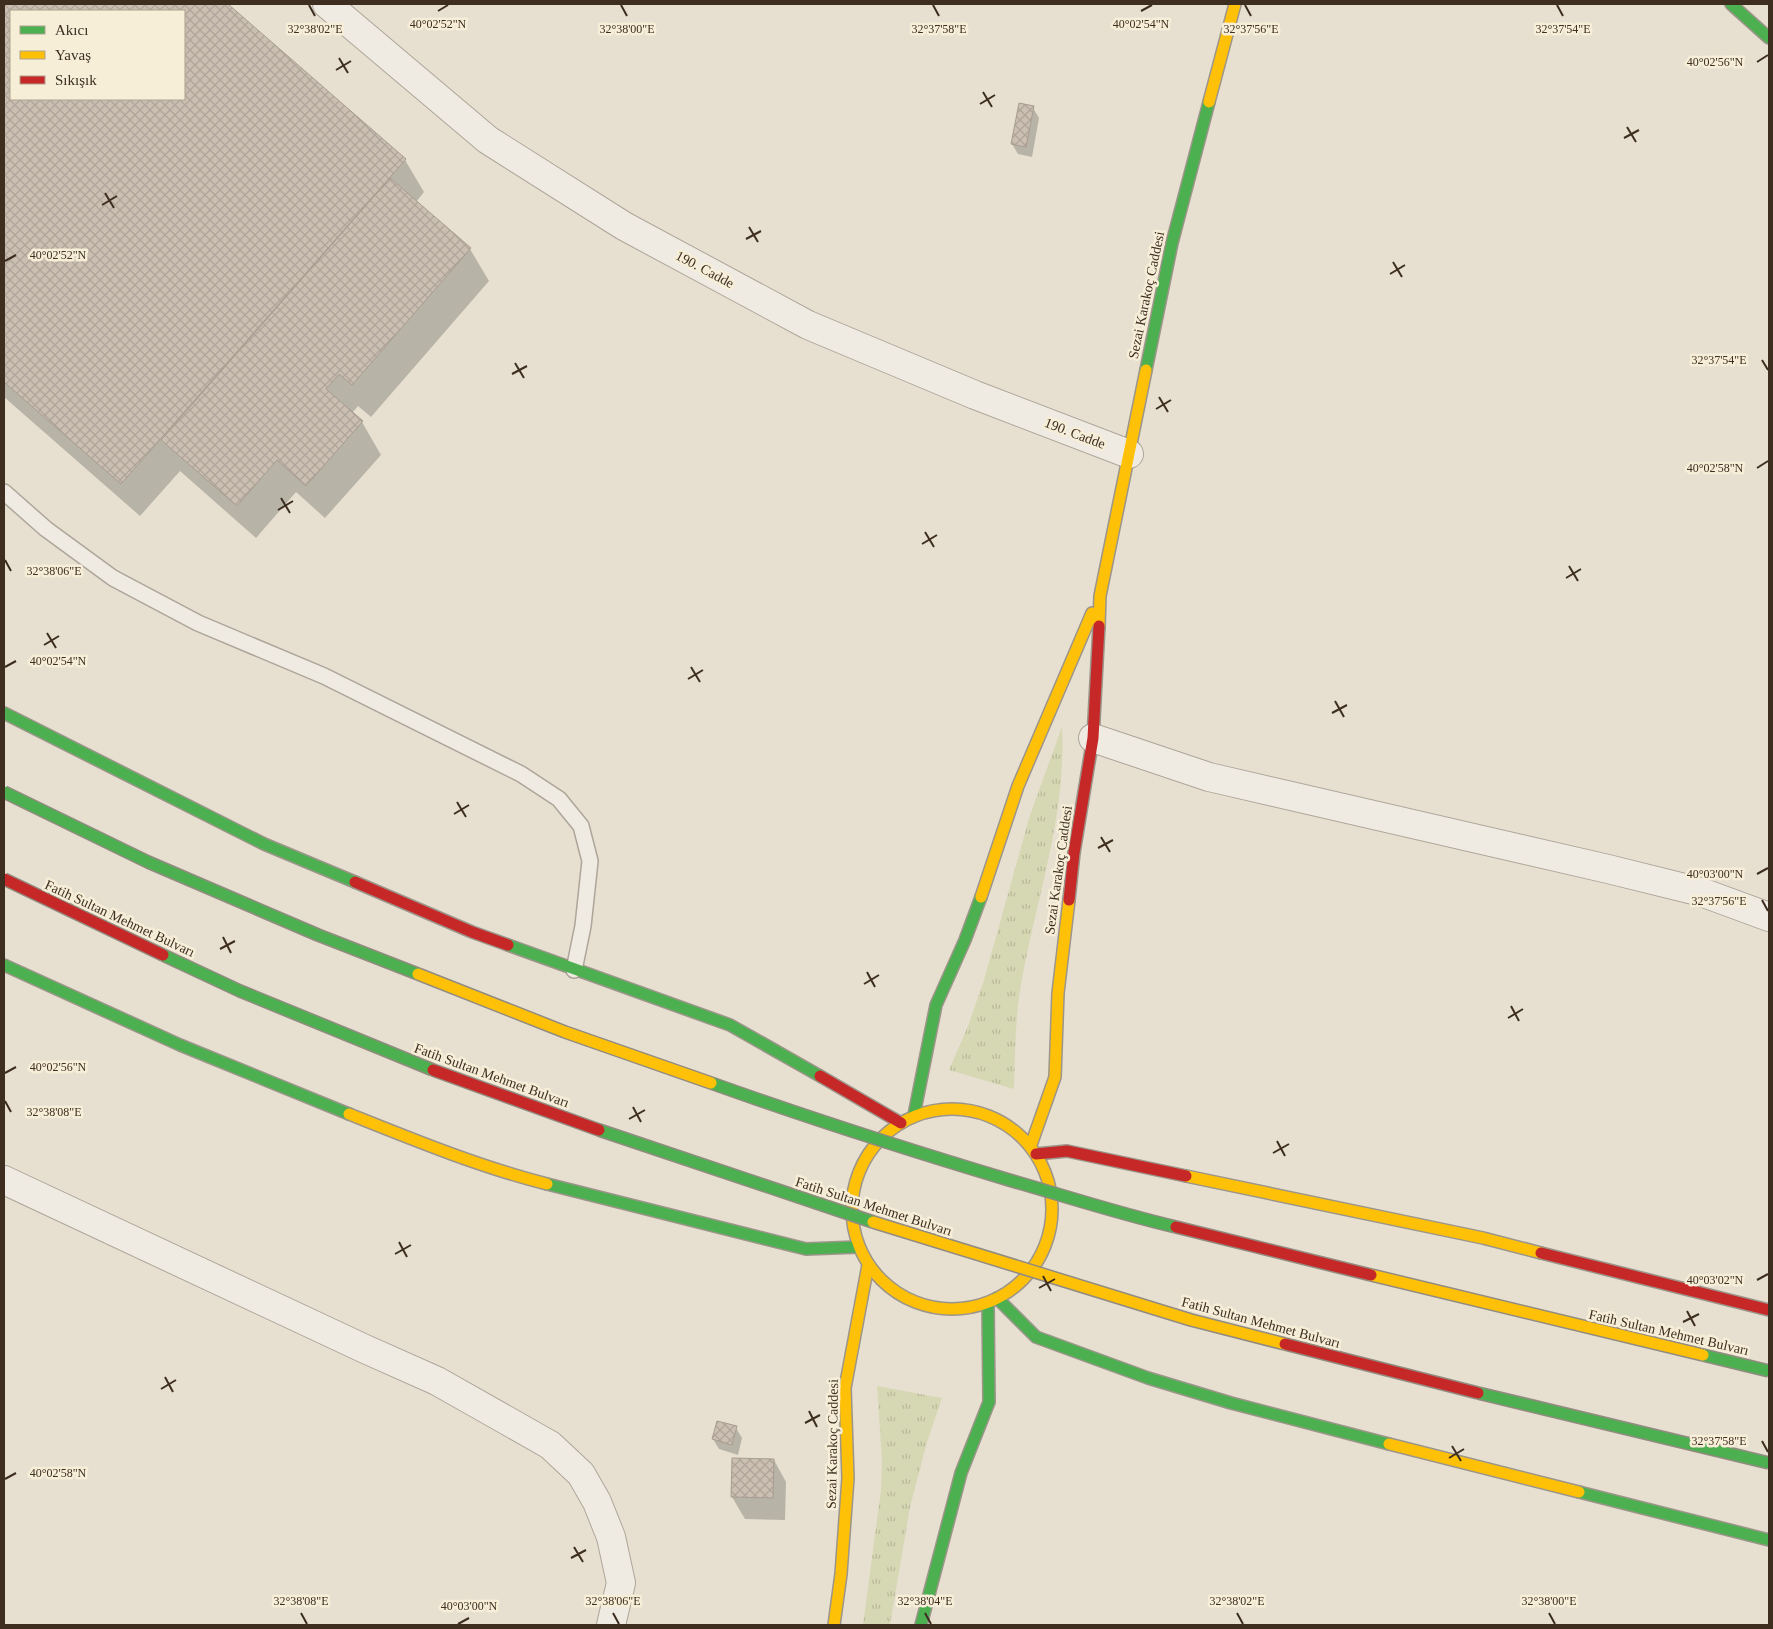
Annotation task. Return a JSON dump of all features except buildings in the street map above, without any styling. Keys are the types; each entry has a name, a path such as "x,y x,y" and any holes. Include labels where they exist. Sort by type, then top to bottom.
{"main road":[{"name":"Sezai Karakoç Caddesi","path":"1033,1149 1055,1077 1058,993 1074,853 1093,738 1100,596 1172,243 1235,4"},
{"path":"1731,4 1769,38"},
{"name":"Sezai Karakoç Caddesi","path":"914,1115 936,1005 969,931 1018,786 1100,596"},
{"path":"4,713 264,844 472,932 730,1025 901,1123"},
{"name":"Fatih Sultan Mehmet Bulvarı","path":"4,792 148,862 318,935 565,1032 767,1103 1133,1218 1769,1371"},
{"name":"Fatih Sultan Mehmet Bulvarı","path":"4,878 240,991 423,1066 612,1135 912,1235 1191,1320 1480,1394 1769,1463"},
{"path":"4,965 180,1045 418,1142 508,1173 806,1250 858,1247"},
{"path":"945,1108 977,1111 1006,1123 1033,1149 1047,1173 1053,1205 1049,1237 1036,1265 1015,1288 992,1301 958,1310 927,1307 898,1295 874,1274 858,1247 851,1216 854,1184 869,1154 887,1131 914,1115 945,1108"},
{"path":"1033,1149 1067,1151 1464,1234 1769,1310"},
{"name":"Sezai Karakoç Caddesi","path":"834,1625 841,1574 848,1478 845,1388 868,1265"},
{"path":"992,1301 1036,1337 1148,1378 1232,1403 1769,1540"},
{"path":"921,1625 962,1474 989,1402 992,1301"}],"street":[{"name":"190. Cadde","path":"327,4 488,140 624,226 808,325 975,395 1129,454"},
{"path":"1093,738 1209,777 1701,892 1769,917"},
{"path":"4,1180 437,1381 550,1445 581,1474 597,1502 611,1538 620,1583 611,1625"}],"lane":[{"path":"4,492 46,529 113,578 198,623 324,676 522,774 558,799 581,826 590,861 583,926 574,970"}],"green space":[{"path":"1062,727 1062,761 1054,829 1019,997 1014,1089 949,1070 968,1026 984,980 1030,815"},
{"path":"877,1386 942,1398 927,1442 910,1507 890,1625 863,1625 881,1490 882,1460"}],"traffic: fast":[{"path":"1731,4 1769,38"},
{"path":"1146,370 1172,243 1209,102"},
{"path":"4,713 264,844 355,882"},
{"path":"4,792 148,862 318,935 418,974"},
{"path":"914,1115 936,1005 965,940 981,897"},
{"path":"508,945 730,1025 820,1076"},
{"path":"163,955 240,991 433,1070"},
{"path":"4,965 180,1045 349,1114"},
{"path":"711,1083 934,1157 1092,1205 1176,1227"},
{"path":"599,1130 873,1222"},
{"path":"547,1184 806,1249 858,1247"},
{"path":"997,1298 1036,1337 1148,1378 1231,1403 1389,1444"},
{"path":"921,1625 961,1473 989,1402 988,1303"},
{"path":"1703,1355 1769,1371"},
{"path":"1478,1393 1769,1463"},
{"path":"1579,1492 1769,1540"}],"traffic: slow":[{"path":"1209,102 1235,4"},
{"path":"1099,626 1100,596 1146,370"},
{"path":"981,897 1018,786 1092,613"},
{"path":"1031,1145 1055,1077 1058,993 1069,900"},
{"path":"418,974 565,1032 711,1083"},
{"path":"942,1109 962,1109 981,1113 999,1120 1016,1131 1030,1145 1045,1171 1052,1199 1052,1209 1048,1238 1041,1256 1030,1273 1016,1287 999,1298 981,1305 962,1309 942,1309 923,1305 905,1298 888,1287 874,1273 863,1256 856,1238 852,1219 852,1199 856,1180 863,1162 874,1145 888,1131 905,1120 923,1113 942,1109"},
{"path":"349,1114 472,1161 547,1184"},
{"path":"1186,1176 1483,1238 1541,1253"},
{"path":"873,1222 1191,1320 1285,1344"},
{"path":"834,1625 841,1574 848,1478 845,1388 868,1265"},
{"path":"1371,1275 1703,1355"},
{"path":"1389,1444 1579,1492"}],"traffic: jam":[{"path":"1069,900 1074,853 1093,738 1099,626"},
{"path":"4,879 163,955"},
{"path":"355,882 472,932 508,945"},
{"path":"433,1070 599,1130"},
{"path":"820,1076 901,1123"},
{"path":"1036,1154 1067,1151 1186,1176"},
{"path":"1176,1227 1371,1275"},
{"path":"1541,1253 1769,1310"},
{"path":"1285,1344 1478,1393"}]}
